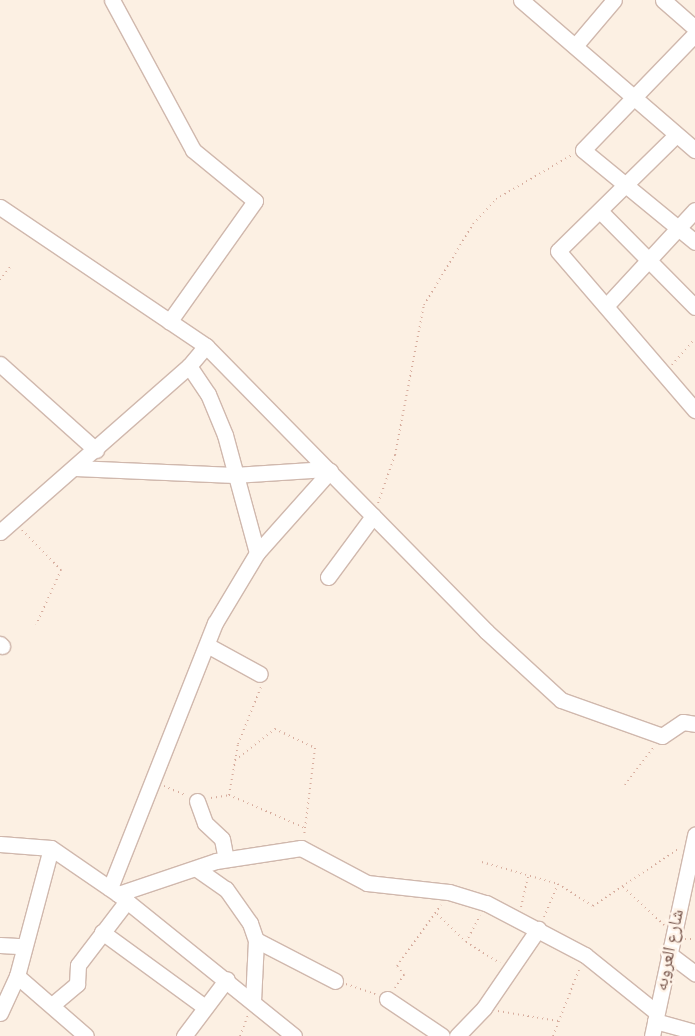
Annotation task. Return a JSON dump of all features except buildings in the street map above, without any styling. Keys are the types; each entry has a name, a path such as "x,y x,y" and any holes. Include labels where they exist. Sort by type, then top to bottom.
{"street":[{"path":"112,0 194,150 255,201 169,322"},
{"path":"521,0 637,98 676,135 695,150"},
{"path":"575,46 614,0"},
{"path":"663,0 695,28"},
{"path":"695,34 637,98 583,150 695,242"},
{"path":"676,135 626,187 561,245 558,253 695,410"},
{"path":"1,210 206,346 373,516 561,700 662,736 683,722 695,724"},
{"path":"606,306 648,263 695,210"},
{"path":"600,211 648,263 695,307"},
{"path":"0,532 96,450 189,366 206,346"},
{"path":"0,364 96,450"},
{"path":"189,366 214,405 257,553"},
{"path":"75,468 234,475 328,470"},
{"path":"52,1005 77,984 78,965 102,932 118,894 214,623 257,553 328,470"},
{"path":"328,577 373,516"},
{"path":"207,645 260,674"},
{"path":"197,800 206,823 222,839 226,859"},
{"name":"شارع العروبه","path":"654,1023 672,932 695,836"},
{"path":"0,844 50,848 118,894 227,979 294,1036"},
{"path":"0,1013 17,976 22,946 50,848"},
{"path":"118,894 197,870 226,859 301,848 367,883 449,892 486,903 518,918 585,955 654,1023 695,1032"},
{"path":"197,870 233,896 256,940 252,1002"},
{"path":"456,1036 484,1008 538,929"},
{"path":"102,932 205,1007"},
{"path":"256,940 336,981"},
{"path":"0,945 22,946"},
{"path":"668,953 695,973"},
{"path":"17,976 86,1036"},
{"path":"184,1036 227,979"},
{"path":"388,999 434,1034"}],"path":[{"path":"373,516 395,455 424,305 473,224 496,199 583,150"},
{"path":"0,280 11,266"},
{"path":"664,374 695,339"},
{"path":"13,521 61,570 36,625"},
{"path":"260,674 262,684 235,760 229,795 305,828"},
{"path":"235,760 275,729 314,748 301,848"},
{"path":"626,785 662,736"},
{"path":"482,862 528,877 558,884 593,906 695,836"},
{"path":"518,918 528,877"},
{"path":"538,929 558,884"},
{"path":"623,887 672,932"},
{"path":"336,981 388,999 404,975 397,966 436,914 449,892"},
{"path":"466,942 486,903"},
{"path":"436,914 466,942 510,969"},
{"path":"553,1036 585,955"},
{"path":"240,1036 252,1002"},
{"path":"484,1008 559,1021"}]}
